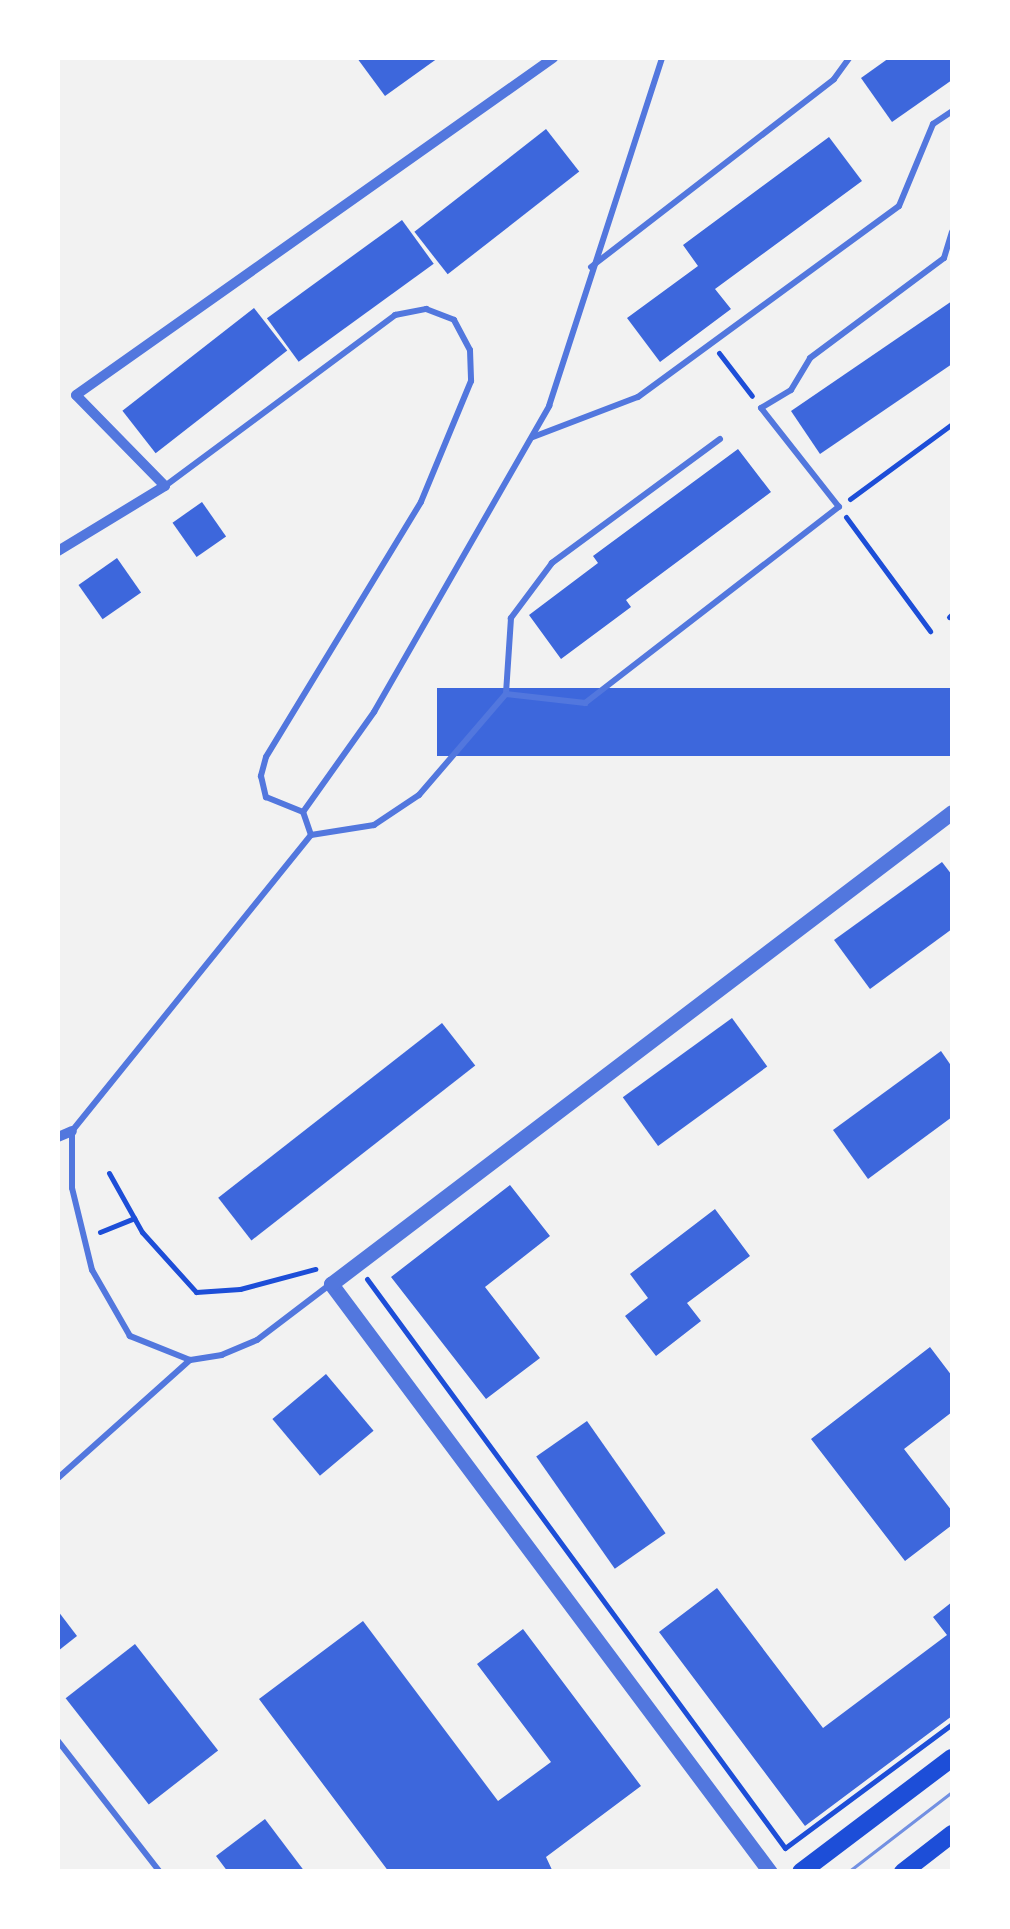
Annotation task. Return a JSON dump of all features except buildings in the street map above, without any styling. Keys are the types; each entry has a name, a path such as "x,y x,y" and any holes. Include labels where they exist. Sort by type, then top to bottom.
{"main road":[{"path":"801,1872 952,1758"},
{"path":"903,1872 952,1834"}],"street":[{"path":"58,551 165,486 76,395 553,58"},
{"path":"768,1868 332,1284 952,812"},
{"path":"58,1137 72,1130"}],"lane":[{"path":"303,812 374,712 549,406 590,268 662,58"},
{"path":"590,268 834,79 849,58"},
{"path":"532,437 638,397 899,206 934,124 952,111"},
{"path":"506,694 585,703 839,508 760,408 791,390 810,358 944,258 952,232"},
{"path":"165,486 395,315 426,308 454,320 470,350 471,381 420,502 266,757 261,776 266,797 303,812 312,836"},
{"path":"190,1360 130,1336 92,1270 72,1188 72,1130 312,836 374,825 419,795 506,694 511,618 552,563 720,438"},
{"path":"58,1478 190,1360 257,1340 332,1284"},
{"path":"58,1741 160,1872"}],"path":[{"path":"712,343 760,408"},
{"path":"930,631 839,508 952,424"},
{"path":"109,1173 134,1218 196,1292 307,1276 340,1248 785,1848"},
{"path":"84,1239 134,1218"},
{"path":"366,1280 382,1268"},
{"path":"768,1868 785,1848 952,1724"}],"tram line":[{"path":"848,1872 952,1792"}]}
